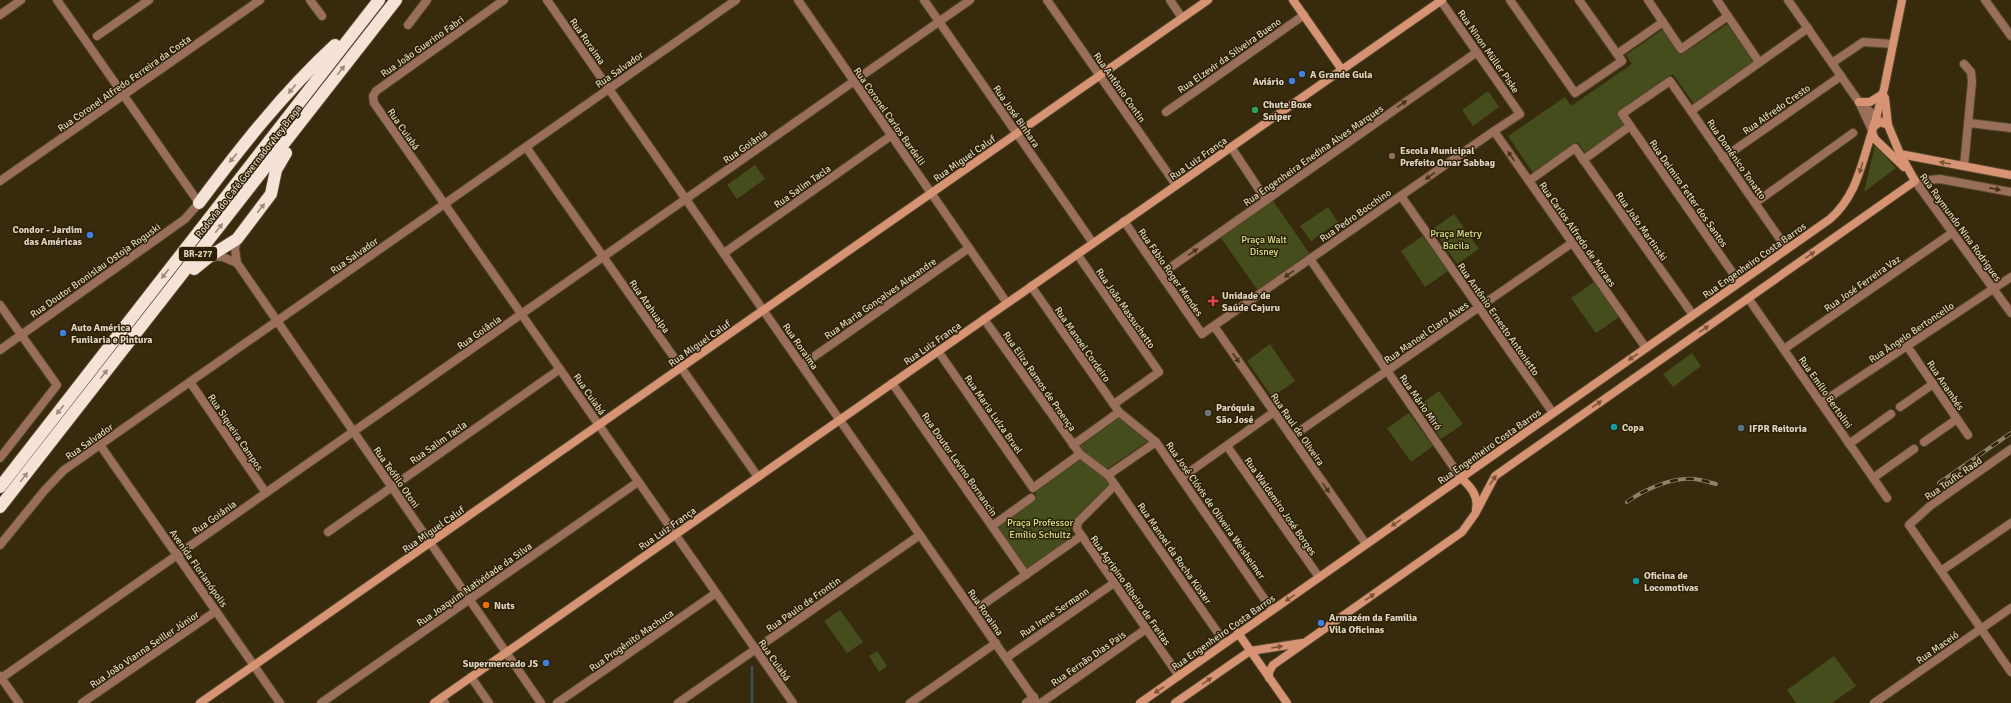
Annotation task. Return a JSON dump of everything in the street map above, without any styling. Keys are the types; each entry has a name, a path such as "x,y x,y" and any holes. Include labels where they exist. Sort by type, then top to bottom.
{"highway":[{"name":"Rodovia do Café Governador Ney Braga","path":"0,487 379,0"},
{"name":"Rodovia do Café Governador Ney Braga","path":"0,507 396,0"},
{"path":"199,203 228,164 299,81 360,23"},
{"path":"162,301 210,256 237,239 271,194 278,164 311,117 323,93"}],"street":[{"path":"0,15 21,0"},
{"path":"57,0 199,203"},
{"path":"97,36 149,0"},
{"name":"Rua Coronel Alfredo Ferreira da Costa","path":"0,181 260,0"},
{"path":"310,0 322,16"},
{"path":"408,24 427,0"},
{"name":"Rua João Guerino Fabri","path":"373,96 376,91 504,0"},
{"name":"Rua Roraima","path":"547,0 1036,700"},
{"name":"Rua Salvador","path":"0,545 51,483 64,470 736,0"},
{"name":"Rua Coronel Carlos Bardelli","path":"798,0 1007,303"},
{"name":"Rua José Binhara","path":"924,0 1093,243"},
{"name":"Rua Goiânia","path":"0,678 970,0"},
{"name":"Rua Antônio Contin","path":"1047,0 1176,185"},
{"path":"1170,0 1182,18"},
{"name":"Rua Miguel Caluf","path":"200,703 1208,0"},
{"path":"1294,0 1342,70"},
{"name":"Rua Ninon Müller Piske","path":"1442,0 1520,114"},
{"name":"Rua Luiz França","path":"434,703 443,700 471,677 675,534 1442,0"},
{"path":"1510,0 1575,93 1622,61 1579,0"},
{"path":"1648,0 1681,49 1728,16"},
{"path":"1717,0 1759,62"},
{"name":"Rua Raymundo Nina Rodrigues","path":"1788,0 1859,102 1872,130"},
{"path":"1887,127 1877,123 1872,130 1873,137 1877,140 1885,140 1887,127 1884,91 1902,0"},
{"path":"1985,0 2011,36"},
{"name":"Rua Elzevir da Silveira Bueno","path":"1166,112 1304,15"},
{"path":"1617,54 1663,22"},
{"path":"1691,111 1808,28"},
{"path":"1832,63 1863,42 1893,44"},
{"name":"Rua Engenheira Enedina Alves Marques","path":"1161,274 1477,52"},
{"path":"1964,64 1971,72 1972,82 1964,166"},
{"name":"Rua Alfredo Cresto","path":"1723,158 1841,76"},
{"name":"Rua Domênico Tonatto","path":"1622,114 1670,81 1787,249"},
{"path":"1859,102 1870,102 1884,91"},
{"name":"Rua Engenheiro Costa Barros","path":"1140,703 1830,219 1846,202 1856,182 1884,91"},
{"name":"Rua Cuiabá","path":"373,96 374,103 793,703"},
{"name":"Rua Raymundo Nina Rodrigues","path":"1859,102 1887,127 1909,172 2011,313"},
{"name":"Rua Pedro Bocchino","path":"1202,334 1520,114"},
{"name":"Rua Delmiro Fetter dos Santos","path":"1622,114 1739,282"},
{"path":"1969,123 2011,128"},
{"path":"1583,160 1630,126"},
{"name":"Rua Carlos Alfredo de Moraes","path":"1494,132 1646,348"},
{"path":"1755,203 1853,133"},
{"name":"Rua Salim Tacla","path":"724,253 892,135"},
{"name":"Rua Raymundo Nina Rodrigues","path":"1877,140 1909,172"},
{"name":"Rua Atahualpa","path":"526,147 758,477"},
{"path":"1232,147 1266,200"},
{"name":"Rua João Martinski","path":"1529,181 1575,148 1692,315"},
{"path":"1900,154 2011,175"},
{"path":"1269,678 1273,665 1454,539 1475,514 1495,476 1915,181 1940,179 2011,192"},
{"name":"Rua Antônio Ernesto Antonietto","path":"1402,196 1553,413"},
{"name":"Rua Doutor Bronislau Ostoja Roguski","path":"0,350 185,219 199,203"},
{"name":"Rua Fábio Roger Mendes","path":"1124,221 1202,334"},
{"name":"Rua José Ferreira Vaz","path":"1784,349 1952,232"},
{"path":"237,239 235,249 237,263"},
{"name":"Rua Manoel Claro Alves","path":"1291,437 1572,243"},
{"name":"Rua Maria Gonçalves Alexandre","path":"802,365 969,248"},
{"name":"Rua João Massuchetto","path":"1077,254 1160,372 1114,404"},
{"path":"210,256 223,257 237,263"},
{"name":"Rua Mário Miró","path":"1310,259 1461,478"},
{"name":"Rua Teófilo Otoni","path":"237,263 541,703"},
{"name":"Rua Ângelo Bertoncello","path":"1821,404 2011,276"},
{"name":"Rua Manoel Cordeiro","path":"1031,286 1119,412"},
{"name":"Rua Emílio Bertolini","path":"1748,298 1887,498"},
{"path":"0,305 57,384 0,458"},
{"name":"Rua Eliza Ramos de Proença","path":"984,319 1080,454 1108,475"},
{"name":"Rua Raul de Oliveira","path":"1214,326 1366,544"},
{"name":"Rua Anambés","path":"1907,346 1968,435"},
{"name":"Rua Maria Luíza Bruel","path":"938,351 1033,488 1080,454"},
{"name":"Rua Salim Tacla","path":"328,532 560,369"},
{"name":"Rua Siqueira Campos","path":"190,382 266,493"},
{"name":"Rua Doutor Levino Bornancin","path":"892,383 1026,575"},
{"path":"1900,408 1933,384"},
{"path":"1073,445 1119,412"},
{"name":"Rua José Clóvis de Oliveira Weisheimer","path":"1119,412 1156,442 1272,610"},
{"path":"1181,478 1274,412"},
{"path":"1849,444 1890,414"},
{"path":"1924,442 1957,419"},
{"path":"1108,475 1156,442"},
{"name":"Avenida Florianópolis","path":"100,445 280,703"},
{"name":"Rua Waldemiro José Borges","path":"1227,446 1319,577"},
{"path":"1873,478 1914,449"},
{"name":"Rua Toufic Raad","path":"1941,571 1909,524 1930,506 2011,449"},
{"name":"Rua Manoel da Rocha Küster","path":"1108,475 1225,643"},
{"path":"1461,478 1474,492 1476,506 1475,514"},
{"name":"Rua Joaquim Natividade da Silva","path":"321,703 638,482"},
{"path":"974,611 1081,536 1077,529 1078,522 1115,485"},
{"path":"992,526 1032,498"},
{"path":"2011,523 1941,571 2011,672"},
{"name":"Rua Paulo de Frontin","path":"678,703 920,535"},
{"name":"Rua Agripino Ribeiro de Freitas","path":"1081,536 1179,676"},
{"name":"Rua Irene Sermann","path":"1006,658 1114,584"},
{"name":"Rua Progênito Machuca","path":"557,703 716,593"},
{"name":"Rua Maceió","path":"1874,703 2011,608"},
{"name":"Rua João Vianna Seiller Júnior","path":"82,703 216,611"},
{"name":"Rua Fernão Dias Pais","path":"1041,703 1146,629"},
{"path":"1238,634 1287,703"},
{"path":"910,703 996,643"},
{"path":"1175,703 1250,651 1303,643"},
{"path":"471,677 489,703"},
{"path":"0,678 19,703"},
{"path":"1026,703 1036,700"}],"green space":[{"path":"1727,24 1754,63 1694,104 1673,74 1617,112 1627,126 1586,154 1578,142 1533,173 1508,136 1565,97 1571,106 1632,64 1626,55 1663,29 1681,55"},
{"path":"1488,91 1499,107 1473,126 1462,110"},
{"path":"1875,145 1896,168 1864,192"},
{"path":"755,165 765,179 737,199 727,185"},
{"name":"Praça Walt Disney","path":"1271,198 1310,254 1258,291 1219,235"},
{"path":"1328,207 1338,222 1311,241 1300,226"},
{"name":"Praça Metry Bacila","path":"1454,214 1479,249 1457,264 1433,229"},
{"path":"1423,236 1448,271 1425,287 1401,251"},
{"path":"1594,282 1619,317 1596,333 1571,298"},
{"path":"1270,344 1295,381 1272,397 1247,361"},
{"path":"1692,353 1701,366 1673,387 1663,374"},
{"path":"1439,391 1463,424 1441,439 1418,406"},
{"path":"1409,413 1433,446 1411,462 1387,428"},
{"path":"1119,418 1148,441 1107,469 1083,452 1079,447"},
{"name":"Praça Professor Emílio Schultz","path":"1080,460 1105,478 1110,485 1075,520 1065,542 1027,569 997,526 1035,499 1036,491"},
{"path":"840,610 863,642 847,653 824,621"},
{"path":"877,651 887,666 879,672 869,656"},
{"path":"1834,656 1856,686 1832,703 1796,703 1787,690"}],"waterway":[{"path":"752,667 752,703"}],"railway":[{"path":"1939,483 2011,433"},
{"path":"1627,502 1650,488 1677,480 1695,479 1716,484"}],"place":[{"name":"A Grande Gula","path":"1302,74"},
{"name":"Aviário","path":"1292,81"},
{"name":"Chute Boxe Sniper","path":"1255,110"},
{"name":"Escola Municipal Prefeito Omar Sabbag","path":"1392,156"},
{"name":"Condor - Jardim das Américas","path":"90,235"},
{"name":"Unidade de Saúde Cajuru","path":"1213,301"},
{"name":"Auto América Funilaria e Pintura","path":"63,333"},
{"name":"Paróquia São José","path":"1208,413"},
{"name":"Copa","path":"1614,427"},
{"name":"IFPR Reitoria","path":"1741,428"},
{"name":"Oficina de Locomotivas","path":"1636,581"},
{"name":"Nuts","path":"486,605"},
{"name":"Armazém da Família Vila Oficinas","path":"1321,623"},
{"name":"Supermercado JS","path":"546,663"}]}
